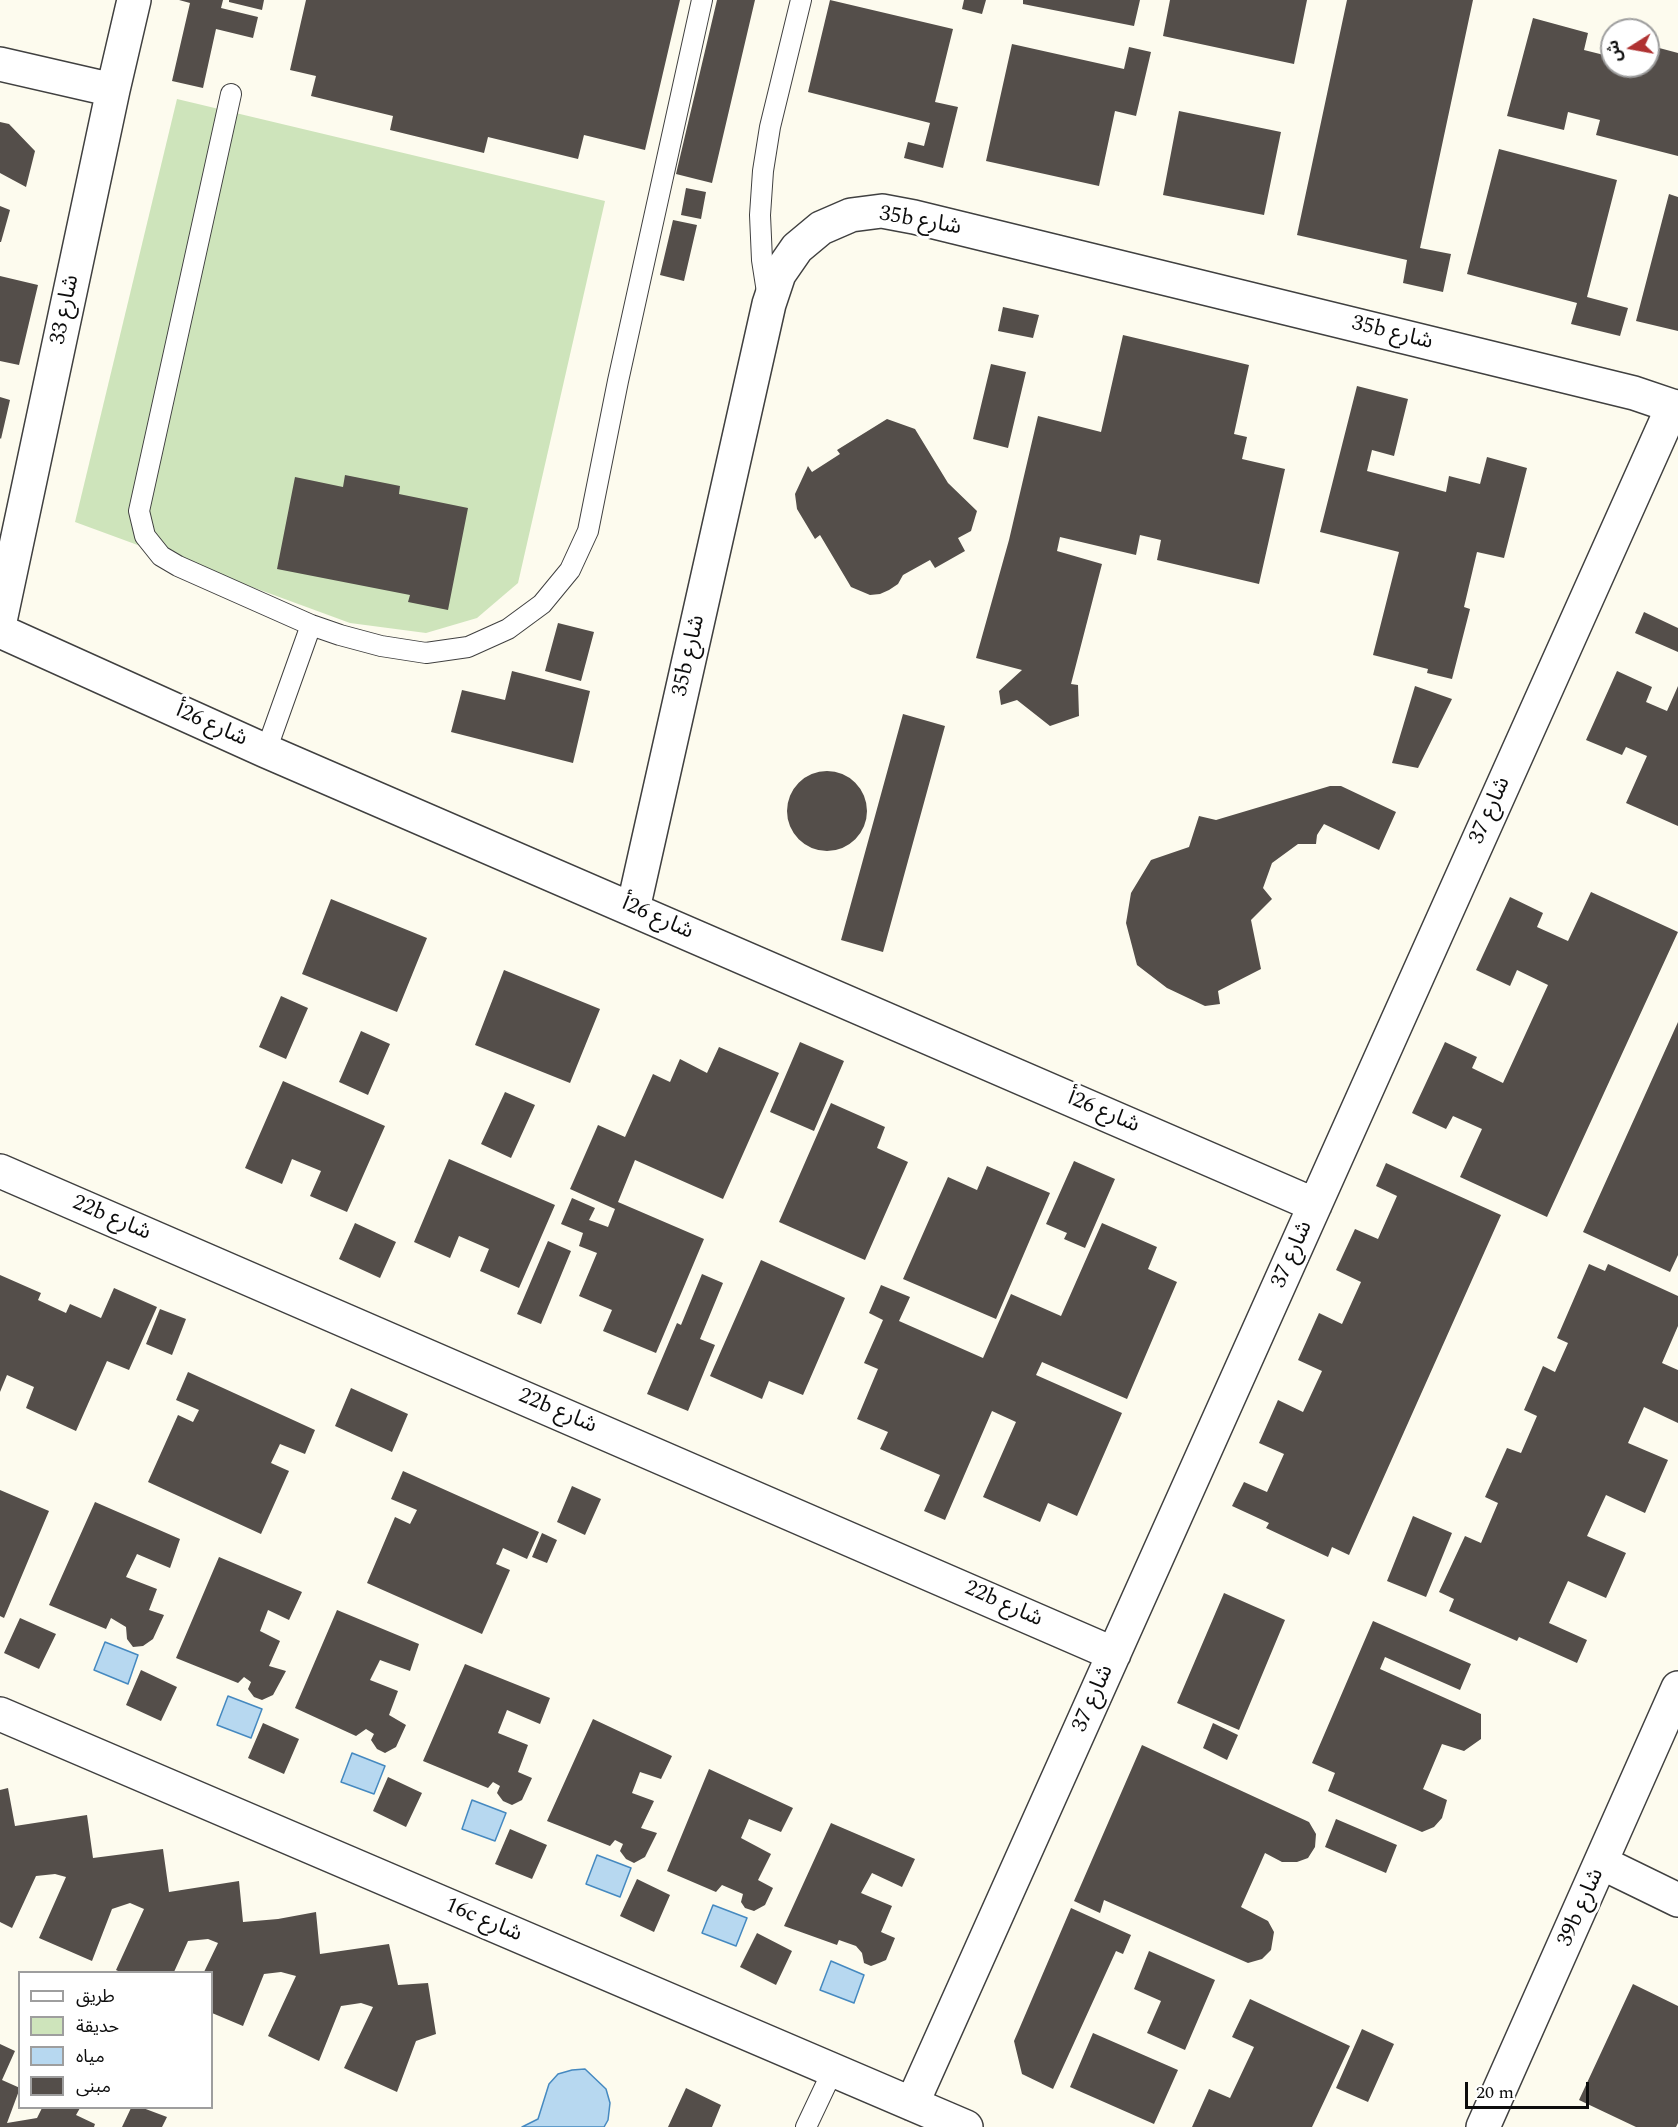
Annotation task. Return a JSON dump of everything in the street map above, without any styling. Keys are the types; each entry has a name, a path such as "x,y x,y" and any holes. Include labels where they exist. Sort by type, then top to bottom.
{"street":[{"name":"شارع 33","path":"0,621 134,0"},
{"path":"0,64 113,90"},
{"name":"35b شارع","path":"633,909 769,304 779,274 797,248 822,228 851,215 882,212 914,217 1603,386 1675,407"},
{"name":"شارع 37","path":"912,2104 1675,407"},
{"name":"شارع 26أ","path":"0,631 266,751 1315,1205"},
{"name":"22b شارع","path":"0,1171 1114,1654"},
{"name":"39b شارع","path":"1483,2127 1678,1688"},
{"name":"16c شارع","path":"0,1714 966,2127"},
{"path":"1602,1863 1678,1900"}],"lane":[{"path":"231,94 139,511 145,536 161,556 178,566 311,625 340,635 381,646 426,653 468,647 508,629 543,603 570,570 588,531 618,381 702,0"},
{"path":"769,304 762,260 760,215 763,171 770,127 801,0"},
{"path":"266,751 311,625"},
{"path":"806,2127 833,2070"}],"green space":[{"path":"177,99 605,201 518,583 477,618 426,633 350,623 75,522"}],"water":[{"path":"105,1642 138,1655 128,1684 94,1670"},
{"path":"228,1696 262,1709 251,1738 217,1725"},
{"path":"352,1753 385,1766 374,1794 341,1782"},
{"path":"472,1800 506,1813 495,1841 462,1829"},
{"path":"597,1855 631,1868 620,1897 586,1884"},
{"path":"713,1905 747,1918 736,1946 702,1933"},
{"path":"831,1961 864,1975 854,2003 820,1990"},
{"path":"585,2069 606,2089 610,2103 608,2120 604,2127 522,2127 538,2119 549,2084 558,2074"}],"building":[{"path":"179,0 223,0 221,8 258,17 253,38 216,29 203,88 172,81 190,3"},
{"path":"229,0 264,0 262,10 229,2"},
{"path":"306,0 680,0 645,150 584,135 578,159 488,137 484,153 390,130 393,116 311,96 316,76 290,70"},
{"path":"717,0 755,0 712,183 676,174"},
{"path":"830,0 953,29 935,102 958,107 943,168 904,158 908,142 924,146 930,123 808,92"},
{"path":"964,0 986,0 982,14 962,9"},
{"path":"1023,0 1140,0 1134,26 1023,4"},
{"path":"1170,0 1307,0 1294,64 1163,36"},
{"path":"1347,0 1473,0 1420,248 1451,254 1443,292 1403,283 1407,260 1297,235"},
{"path":"1533,18 1588,33 1584,50 1600,54 1600,78 1660,78 1660,48 1678,53 1678,156 1596,135 1600,120 1568,112 1564,130 1507,116"},
{"path":"1012,44 1124,69 1129,47 1151,52 1136,116 1115,111 1099,186 986,161"},
{"path":"1179,111 1281,132 1264,215 1163,195"},
{"path":"0,122 9,124 35,151 26,187 0,173"},
{"path":"1499,149 1617,180 1587,297 1628,308 1620,336 1571,324 1577,303 1467,274"},
{"path":"686,188 706,192 701,219 681,215"},
{"path":"1669,194 1678,197 1678,331 1636,321"},
{"path":"0,206 10,210 1,242 0,242"},
{"path":"673,220 697,225 684,281 660,275"},
{"path":"0,276 38,285 19,365 0,361"},
{"path":"1003,307 1039,315 1033,338 998,331"},
{"path":"1123,335 1249,365 1234,434 1247,437 1242,459 1285,469 1259,584 1157,560 1161,540 1140,535 1136,555 1060,537 1057,551 1102,564 1071,684 1078,685 1079,716 1050,726 1017,700 1001,705 999,691 1022,670 976,658 1009,540 1038,416 1101,432"},
{"path":"991,364 1026,372 1008,448 973,439"},
{"path":"1357,386 1408,399 1394,456 1372,450 1367,471 1446,492 1449,476 1480,484 1487,457 1527,468 1504,558 1477,552 1464,607 1470,609 1452,679 1427,673 1428,669 1373,655 1399,552 1320,532"},
{"path":"0,397 10,400 1,439 0,438"},
{"path":"887,419 915,429 948,483 977,511 971,531 958,538 965,551 935,568 930,560 903,575 898,584 889,590 870,595 851,587 820,535 815,539 797,509 795,494 808,466 812,472 840,454 837,450"},
{"path":"345,475 400,486 399,494 468,508 448,610 408,602 410,595 277,569 295,477 343,487"},
{"path":"1644,612 1678,628 1678,652 1635,633"},
{"path":"558,623 594,632 581,681 545,671"},
{"path":"512,671 590,691 573,763 451,732 462,690 505,700"},
{"path":"1617,671 1652,687 1646,702 1667,711 1678,686 1678,826 1626,803 1647,756 1626,747 1622,755 1586,740"},
{"path":"1415,686 1452,699 1418,768 1392,763"},
{"path":"903,714 945,726 883,952 841,940"},
{"path":"827,771 842,774 855,783 864,796 867,811 864,826 855,839 842,848 827,851 812,848 799,839 790,826 787,811 790,796 799,783 812,774"},
{"path":"1330,786 1341,786 1396,812 1379,850 1324,824 1317,835 1316,844 1298,844 1272,863 1263,888 1272,899 1251,920 1261,969 1218,991 1220,1004 1205,1006 1167,988 1137,965 1126,923 1131,893 1151,860 1189,847 1199,816 1216,820"},
{"path":"1591,892 1678,932 1547,1217 1460,1177 1482,1129 1453,1116 1446,1129 1412,1113 1445,1042 1477,1057 1472,1068 1503,1083 1548,985 1517,970 1510,986 1476,970 1510,897 1543,913 1537,927 1568,941"},
{"path":"331,899 427,938 397,1012 302,974"},
{"path":"504,970 600,1009 570,1083 475,1045"},
{"path":"281,996 308,1008 286,1059 259,1047"},
{"path":"1678,1022 1678,1255 1670,1272 1583,1232"},
{"path":"361,1031 390,1044 368,1095 339,1082"},
{"path":"800,1042 844,1061 814,1131 770,1112"},
{"path":"719,1047 779,1073 723,1199 635,1160 618,1202 704,1239 656,1353 603,1331 612,1310 579,1296 597,1253 579,1246 583,1233 561,1224 572,1198 595,1208 589,1220 608,1227 615,1209 570,1189 598,1125 625,1137 653,1074 670,1082 680,1059 707,1073"},
{"path":"283,1081 385,1126 347,1212 310,1196 321,1171 292,1159 282,1184 245,1168"},
{"path":"505,1092 535,1105 511,1158 481,1144"},
{"path":"831,1103 885,1127 877,1148 908,1162 865,1260 779,1222"},
{"path":"449,1159 555,1205 519,1288 480,1271 489,1249 459,1236 450,1258 414,1242"},
{"path":"1074,1161 1115,1179 1085,1248 1064,1239 1067,1233 1046,1224"},
{"path":"1386,1163 1501,1215 1349,1555 1332,1547 1328,1557 1266,1528 1269,1523 1232,1506 1244,1482 1267,1492 1284,1454 1259,1443 1278,1400 1303,1412 1322,1371 1298,1360 1319,1313 1342,1324 1361,1282 1336,1270 1355,1229 1378,1239 1397,1196 1376,1186"},
{"path":"987,1166 1050,1193 996,1319 903,1279 948,1177 977,1190"},
{"path":"355,1223 396,1242 380,1278 339,1259"},
{"path":"1102,1223 1157,1247 1148,1269 1177,1282 1127,1399 1042,1362 1036,1375 1122,1413 1077,1516 1048,1503 1040,1522 983,1497 1016,1422 992,1411 945,1520 924,1511 940,1475 880,1449 888,1432 857,1419 878,1369 864,1363 883,1320 869,1313 881,1285 910,1297 899,1321 983,1358 1011,1294 1061,1316"},
{"path":"548,1241 571,1251 541,1324 517,1314"},
{"path":"761,1260 845,1298 803,1395 769,1381 762,1399 710,1376"},
{"path":"1589,1264 1605,1271 1608,1264 1678,1296 1678,1326 1662,1363 1678,1370 1678,1423 1644,1407 1628,1443 1668,1460 1645,1513 1606,1495 1587,1536 1626,1553 1606,1598 1568,1581 1549,1623 1587,1640 1577,1663 1519,1637 1517,1641 1449,1611 1454,1599 1439,1592 1465,1536 1481,1543 1498,1503 1485,1497 1507,1448 1521,1453 1537,1416 1524,1410 1543,1366 1555,1372 1568,1343 1557,1338"},
{"path":"702,1274 723,1283 700,1339 715,1345 688,1411 647,1394 677,1323 681,1325"},
{"path":"0,1275 41,1293 38,1300 66,1313 70,1304 101,1318 114,1288 157,1307 129,1370 107,1361 76,1431 26,1408 34,1387 7,1375 0,1392"},
{"path":"160,1309 186,1319 172,1355 146,1344"},
{"path":"188,1372 315,1430 305,1454 280,1444 271,1463 289,1471 261,1534 148,1482 178,1415 193,1422 199,1410 176,1400"},
{"path":"351,1388 408,1414 392,1452 335,1426"},
{"path":"403,1471 539,1532 527,1559 503,1548 496,1564 510,1570 482,1634 367,1583 395,1517 410,1524 417,1510 391,1499"},
{"path":"572,1486 601,1499 585,1535 557,1522"},
{"path":"0,1490 49,1511 4,1618 0,1616"},
{"path":"95,1502 180,1539 170,1568 137,1554 126,1577 157,1589 149,1610 164,1615 153,1639 143,1646 133,1647 127,1639 126,1627 111,1618 106,1629 49,1605"},
{"path":"1413,1516 1452,1533 1426,1597 1387,1581"},
{"path":"542,1533 557,1540 547,1563 532,1557"},
{"path":"219,1557 302,1592 289,1620 268,1610 260,1631 280,1641 269,1666 286,1671 273,1695 262,1700 254,1697 248,1689 251,1682 244,1677 238,1683 176,1658"},
{"path":"1224,1593 1285,1620 1239,1730 1177,1703"},
{"path":"337,1610 419,1644 410,1671 380,1660 370,1680 398,1691 389,1715 406,1725 396,1747 385,1753 377,1749 371,1740 374,1734 366,1729 356,1736 295,1708"},
{"path":"20,1618 56,1634 39,1669 4,1653"},
{"path":"1373,1621 1471,1664 1460,1690 1385,1657 1380,1669 1481,1714 1481,1739 1464,1751 1442,1744 1423,1789 1447,1800 1442,1818 1434,1827 1422,1832 1328,1791 1335,1773 1312,1763"},
{"path":"465,1664 550,1698 540,1724 507,1710 498,1733 528,1745 518,1772 532,1778 522,1800 512,1805 503,1801 497,1793 500,1786 493,1782 488,1788 423,1761"},
{"path":"141,1670 177,1687 161,1721 126,1705"},
{"path":"593,1719 672,1756 661,1779 640,1772 632,1793 654,1801 641,1828 657,1833 645,1857 634,1863 626,1859 620,1851 623,1844 615,1840 610,1846 547,1821"},
{"path":"263,1723 299,1739 284,1774 248,1758"},
{"path":"1213,1723 1238,1735 1227,1760 1203,1748"},
{"path":"1142,1745 1309,1822 1316,1834 1315,1847 1308,1858 1297,1862 1282,1862 1265,1853 1241,1907 1268,1921 1274,1932 1271,1950 1262,1959 1248,1963 1104,1900 1100,1913 1074,1901"},
{"path":"709,1769 793,1808 781,1832 749,1819 741,1838 771,1854 758,1880 773,1888 765,1905 754,1911 745,1908 741,1902 743,1894 722,1885 716,1892 667,1871"},
{"path":"388,1777 422,1793 406,1827 373,1811"},
{"path":"8,1788 15,1826 87,1815 93,1858 163,1849 169,1892 239,1881 243,1922 316,1912 320,1954 389,1944 398,1985 428,1983 436,2034 416,2041 397,2092 344,2068 373,2007 361,2003 341,2006 319,2061 268,2036 296,1976 281,1972 264,1974 243,2026 213,2013 213,1971 204,1971 218,1943 208,1939 188,1941 174,1971 116,1970 144,1909 130,1903 112,1909 92,1961 39,1938 66,1877 55,1874 36,1876 12,1928 0,1922 0,1790"},
{"path":"1336,1819 1397,1845 1386,1873 1325,1847"},
{"path":"831,1823 915,1859 902,1887 872,1873 861,1893 892,1906 881,1932 895,1938 886,1960 871,1966 864,1963 862,1953 856,1946 839,1940 837,1945 784,1926"},
{"path":"510,1829 547,1845 532,1879 495,1864"},
{"path":"637,1879 670,1895 654,1932 620,1916"},
{"path":"1071,1908 1131,1935 1123,1954 1116,1951 1053,2089 1022,2074 1014,2041"},
{"path":"757,1933 792,1951 776,1985 740,1967"},
{"path":"1149,1951 1215,1980 1185,2050 1147,2033 1161,2001 1134,1989"},
{"path":"1633,1984 1678,2006 1678,2123 1676,2127 1636,2127 1579,2100"},
{"path":"1250,1999 1350,2046 1312,2127 1192,2127 1209,2089 1230,2098 1254,2047 1232,2037"},
{"path":"1362,2029 1394,2044 1368,2102 1336,2088"},
{"path":"1093,2033 1178,2070 1154,2124 1070,2087"},
{"path":"0,2044 15,2051 2,2080 18,2087 18,2093 7,2123 37,2118 42,2109 79,2109 76,2115 95,2124 94,2127 0,2127"},
{"path":"686,2088 721,2105 712,2127 668,2127"},
{"path":"131,2109 146,2109 167,2117 162,2127 122,2127"}]}
